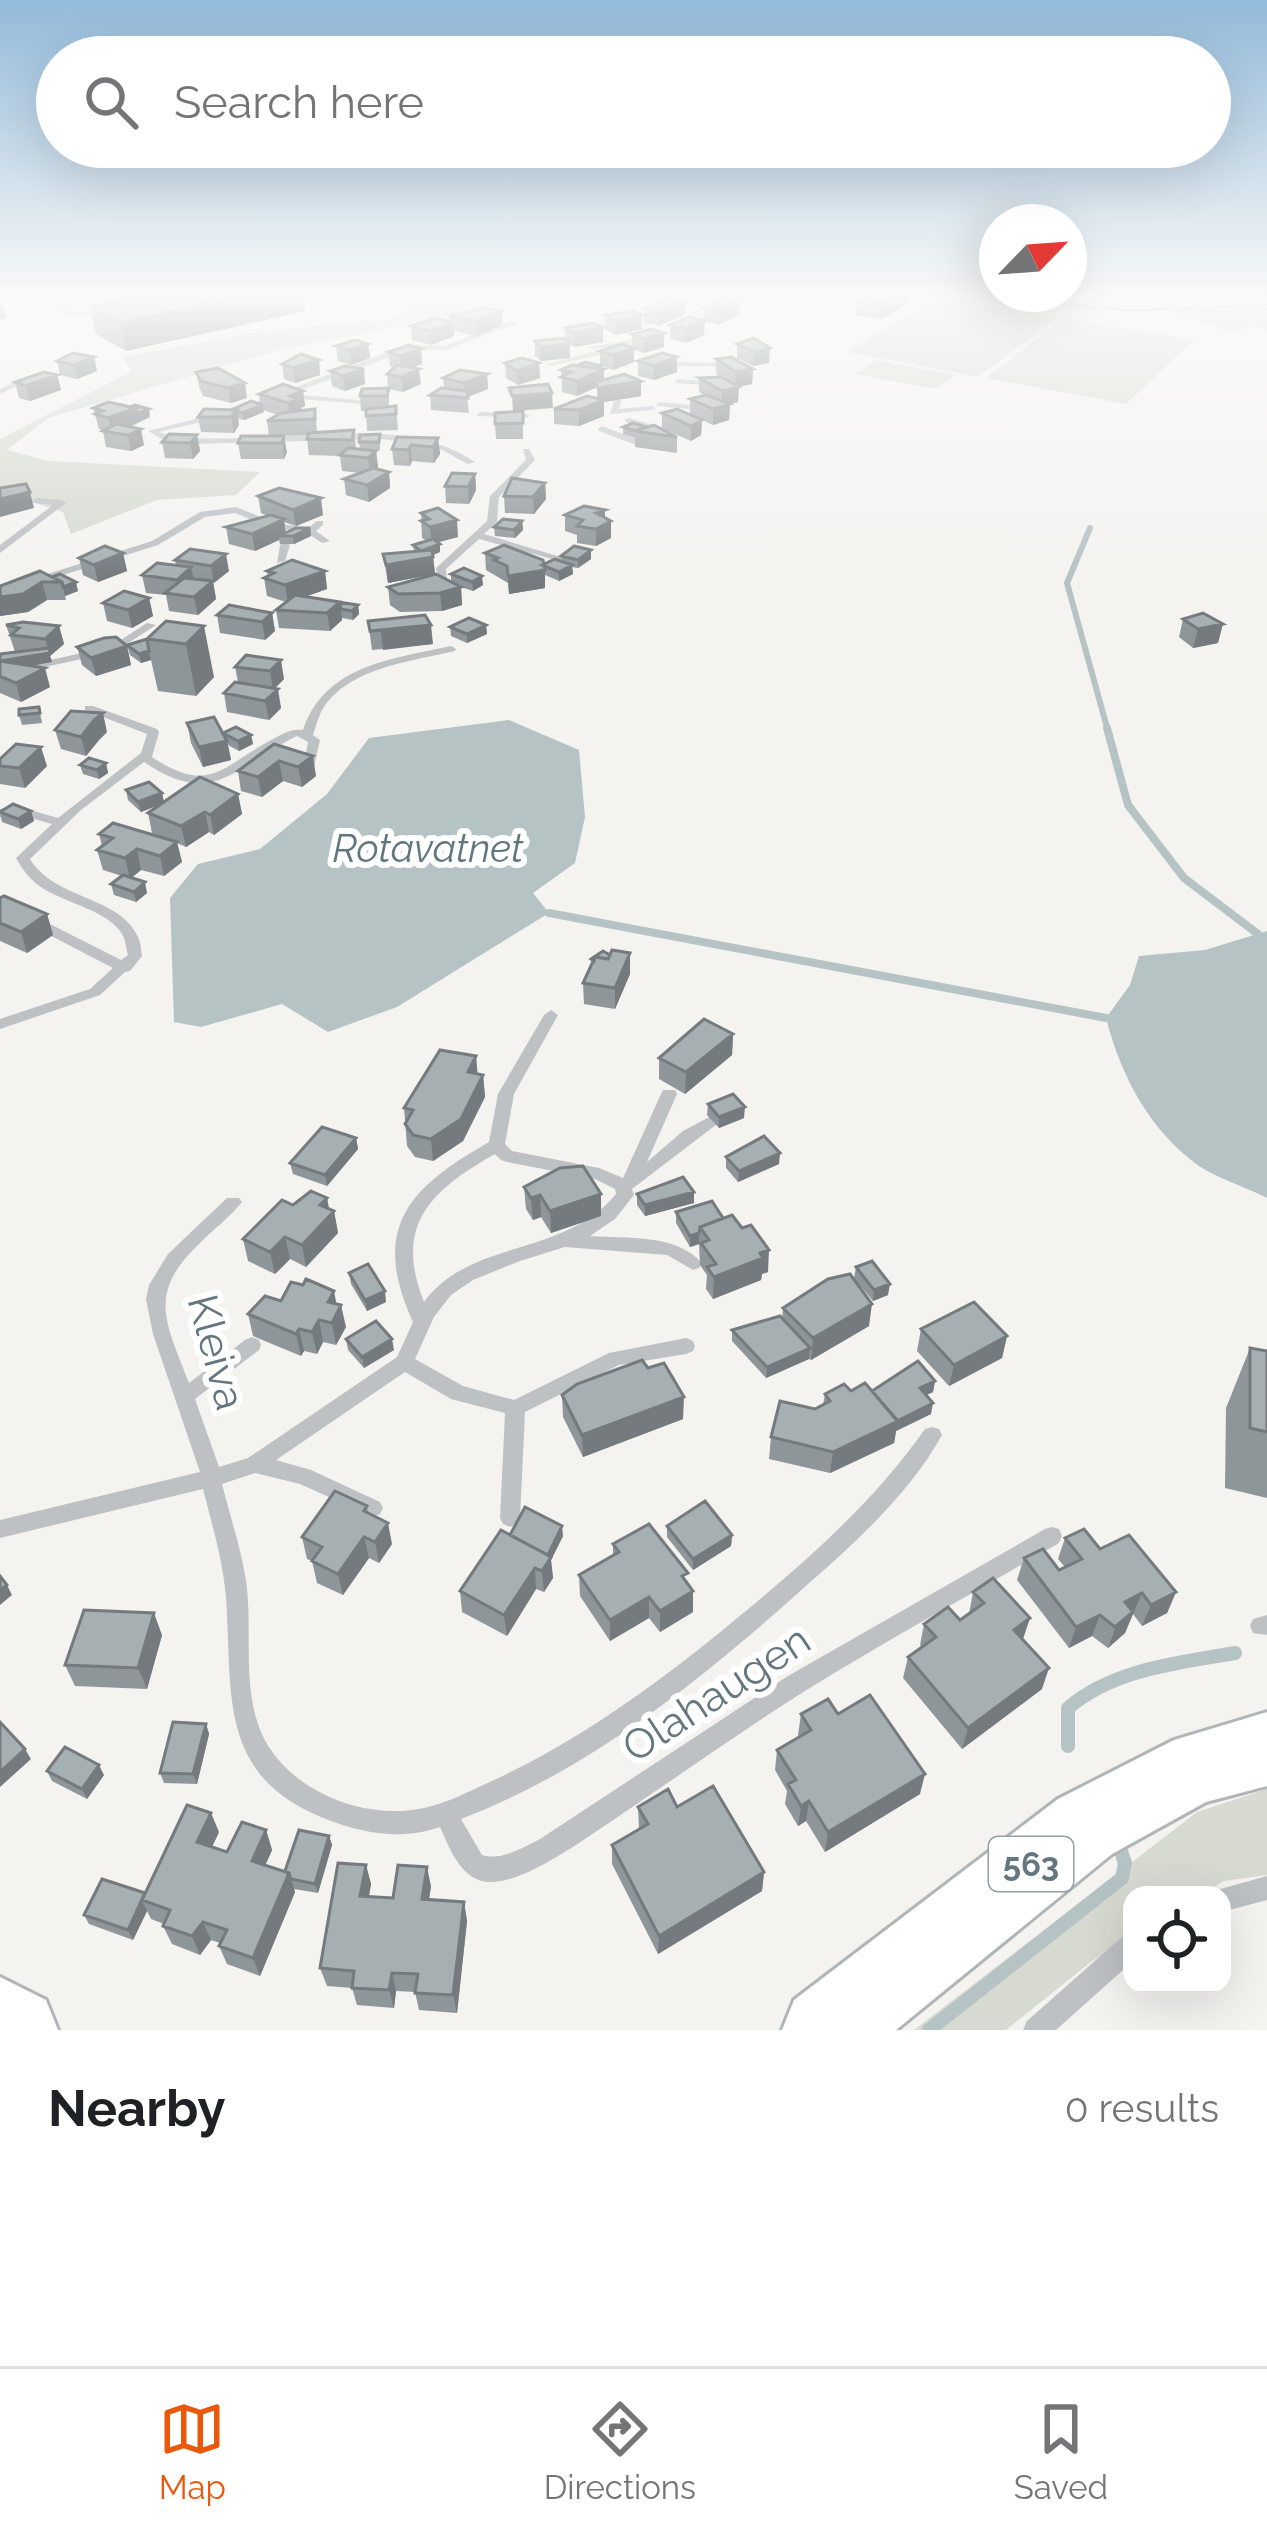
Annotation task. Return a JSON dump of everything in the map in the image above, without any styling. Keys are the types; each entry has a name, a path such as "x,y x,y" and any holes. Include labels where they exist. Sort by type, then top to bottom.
{"main road":[{"name":"563","path":"824,2030 1020,1872 1126,1797 1198,1766 1267,1749"},
{"path":"0,2019 16,2030"}],"lane":[{"path":"300,389 152,431 176,440 223,442 397,438 441,446 472,462"},
{"path":"281,395 358,402"},
{"path":"618,401 613,412 656,406 716,411"},
{"path":"481,414 526,416"},
{"path":"137,427 206,418"},
{"path":"629,419 659,430"},
{"path":"223,442 280,429"},
{"path":"602,429 636,442"},
{"path":"443,582 441,568 494,512 495,496 531,460 526,451"},
{"path":"508,482 524,488"},
{"path":"0,550 61,503 37,501"},
{"path":"0,592 155,543 203,514 236,509 262,522 315,527 325,541"},
{"path":"454,543 494,512"},
{"path":"474,538 559,558"},
{"path":"474,538 534,565"},
{"path":"280,562 285,545"},
{"path":"112,649 151,625"},
{"path":"0,674 157,639"},
{"path":"310,764 315,748 308,733 315,705 353,677 452,649"},
{"path":"0,1024 95,992 125,968 135,946 125,929 102,911 44,884 24,863 26,853 60,821 146,755 153,732 89,709"},
{"path":"146,755 170,774 203,782 222,777 291,734 308,733"},
{"path":"0,812 16,810 60,821"},
{"path":"15,913 125,968"},
{"path":"551,1015 506,1094 497,1144 421,1196 403,1228 406,1287 420,1316 418,1341 404,1362 458,1393 515,1408 616,1358 686,1346"},
{"path":"420,1316 464,1279 603,1225 625,1195 669,1094"},
{"path":"497,1144 507,1156 626,1184 647,1174 689,1131 712,1121"},
{"name":"Kleiva","path":"212,1479 155,1300 161,1275 233,1202"},
{"path":"564,1239 670,1249 693,1263"},
{"path":"188,1394 252,1345"},
{"name":"Kleiva","path":"0,1528 212,1479 255,1464 404,1362"},
{"path":"510,1518 515,1408"},
{"name":"Olahaugen","path":"212,1479 234,1576 250,1734 268,1764 302,1795 352,1819 397,1825 446,1813 589,1745 709,1656 885,1500 932,1435"},
{"path":"255,1464 304,1476 373,1508"},
{"name":"Olahaugen","path":"446,1813 469,1865 480,1871 511,1867 549,1848 796,1684 1052,1536"},
{"path":"1231,1898 1267,1888"},
{"path":"1036,2030 1123,1953"}],"shaded area":[{"path":"98,389 147,389 48,418 7,450 49,461 260,472 236,495 157,500 71,534 63,512 23,499 0,507 0,439"},
{"path":"1044,389 1142,389 1126,404"},
{"path":"1267,1789 1267,1875 1216,1886 1123,1886 1123,1942 1092,1961 1006,2030 914,2030 1197,1812"}],"water":[{"name":"Rotavatnet","path":"509,720 579,750 585,817 575,863 533,893 549,913 397,1007 328,1032 282,1004 201,1027 174,1022 170,898 198,864 260,849 327,794 369,738"},
{"path":"1267,931 1267,1198 1199,1166 1165,1136 1129,1081 1106,1018 1130,985 1139,956 1205,950"}],"building":[{"path":"272,389 303,391 290,396 299,399 288,403 259,394"},
{"path":"362,389 389,389 387,396 360,396"},
{"path":"447,389 467,391 468,398 430,395"},
{"path":"509,389 550,389 552,393 512,396"},
{"path":"706,395 730,404 713,409 690,399"},
{"path":"587,396 604,400 579,410 554,409"},
{"path":"251,401 262,405 242,413 231,410"},
{"path":"108,402 136,408 108,418 95,414 103,411 93,408"},
{"path":"396,406 396,414 366,416 366,409"},
{"path":"204,409 237,410 231,417 198,417"},
{"path":"315,409 315,419 267,421 281,413"},
{"path":"677,409 702,420 691,426 662,413"},
{"path":"523,411 523,423 495,424 495,413"},
{"path":"633,423 646,427 636,431 623,427"},
{"path":"116,424 141,429 128,435 103,431"},
{"path":"654,425 677,437 635,431"},
{"path":"354,430 352,440 307,439 309,433"},
{"path":"169,434 197,435 190,443 162,442"},
{"path":"380,434 379,442 359,442 360,435"},
{"path":"241,436 284,436 282,443 238,443"},
{"path":"397,437 438,438 433,447 392,449"},
{"path":"348,448 376,451 368,458 340,455"},
{"path":"373,468 389,472 367,485 344,479"},
{"path":"452,473 475,474 468,487 445,486"},
{"path":"512,478 545,483 533,497 504,496"},
{"path":"26,484 30,492 0,499 0,488"},
{"path":"279,488 321,498 293,510 258,496"},
{"path":"584,506 605,510 596,513 611,521 596,529 577,526 583,520 565,515"},
{"path":"438,508 457,520 430,527 421,521 429,519 421,513"},
{"path":"271,515 284,519 252,534 226,527"},
{"path":"503,519 522,521 514,530 494,527"},
{"path":"296,528 310,528 279,536"},
{"path":"433,539 440,544 421,551 413,545"},
{"path":"504,545 543,560 545,570 508,576 507,566 485,553"},
{"path":"105,546 123,553 94,565 79,558"},
{"path":"574,546 591,550 578,560 561,556"},
{"path":"190,549 226,554 211,566 175,560"},
{"path":"432,550 433,557 386,565 383,554"},
{"path":"555,559 572,565 559,572 542,565"},
{"path":"292,560 325,571 285,585 264,578 274,573 267,571"},
{"path":"157,563 191,567 177,580 142,575"},
{"path":"464,568 482,576 472,582 451,574"},
{"path":"40,571 62,582 42,582 23,594 0,597 0,586"},
{"path":"60,574 76,582 63,587 52,577"},
{"path":"436,574 461,587 440,593 398,594 388,587"},
{"path":"184,578 213,581 194,597 165,593"},
{"path":"124,591 149,598 128,610 103,603"},
{"path":"295,595 340,602 327,613 276,610"},
{"path":"340,602 358,605 352,611 341,609"},
{"path":"229,605 272,613 262,622 217,615"},
{"path":"1203,613 1223,624 1198,629 1183,619"},
{"path":"425,615 431,625 370,631 368,621"},
{"path":"469,618 486,625 467,634 450,627"},
{"path":"166,621 204,626 186,644 147,639"},
{"path":"6,625 59,626 45,639 11,635 19,628"},
{"path":"116,637 127,646 91,658 77,647 104,638"},
{"path":"147,639 149,651 139,654 127,645"},
{"path":"49,648 50,653 0,661 0,654"},
{"path":"246,655 281,660 270,671 235,667"},
{"path":"0,661 45,668 16,683 0,676"},
{"path":"235,682 278,689 265,701 224,693"},
{"path":"39,707 40,713 19,715 19,709"},
{"path":"71,711 103,713 81,737 55,730"},
{"path":"214,717 227,741 199,747 187,723"},
{"path":"236,727 251,735 238,741 223,733"},
{"path":"16,744 41,747 19,768 0,766 0,759"},
{"path":"274,744 313,756 298,767 279,761 258,777 238,771"},
{"path":"89,758 106,763 97,770 80,765"},
{"path":"200,777 238,794 210,815 205,812 181,826 148,813"},
{"path":"149,782 162,793 138,802 126,790"},
{"path":"13,804 31,811 18,819 0,812"},
{"path":"113,823 177,842 160,856 137,849 125,858 97,850 113,838 99,834"},
{"path":"123,875 145,882 134,892 111,884"},
{"path":"0,898 47,914 21,932 0,923"},
{"path":"612,950 630,953 615,988 583,983 595,957 608,959"},
{"path":"704,1019 733,1034 686,1072 659,1058"},
{"path":"440,1050 476,1056 468,1072 483,1075 461,1119 431,1139 413,1135 405,1124 413,1110 404,1108"},
{"path":"733,1094 745,1107 719,1117 708,1104"},
{"path":"322,1127 356,1138 325,1175 290,1163"},
{"path":"764,1136 780,1153 739,1171 726,1157"},
{"path":"583,1166 601,1194 550,1211 540,1195 531,1198 524,1187 560,1168"},
{"path":"683,1177 694,1192 645,1205 637,1194"},
{"path":"311,1191 327,1198 320,1205 334,1211 302,1245 285,1237 270,1252 243,1239 282,1200 293,1205"},
{"path":"712,1201 723,1218 690,1236 676,1212"},
{"path":"732,1215 742,1228 751,1225 769,1250 760,1253 763,1258 714,1277 707,1267 716,1264 701,1243 709,1240 700,1227"},
{"path":"872,1261 890,1284 874,1290 856,1267"},
{"path":"368,1264 385,1291 365,1300 349,1273"},
{"path":"850,1274 872,1304 813,1338 783,1308 828,1279"},
{"path":"306,1279 334,1291 328,1302 341,1305 332,1323 319,1320 312,1332 299,1329 296,1334 248,1314 265,1296 281,1301 291,1282 303,1285"},
{"path":"974,1302 1007,1336 954,1365 921,1329"},
{"path":"780,1316 810,1348 767,1367 732,1330"},
{"path":"376,1321 392,1339 362,1357 346,1339"},
{"path":"1250,1348 1267,1351 1267,1432 1250,1428"},
{"path":"642,1360 648,1368 664,1363 684,1397 582,1435 562,1395 577,1384"},
{"path":"918,1361 935,1381 920,1388 933,1403 897,1421 872,1391"},
{"path":"865,1383 898,1421 833,1452 771,1437 780,1401 815,1409 830,1401 825,1394 844,1384 851,1391"},
{"path":"335,1491 367,1506 364,1511 388,1523 375,1542 364,1537 338,1574 312,1561 322,1547 302,1537"},
{"path":"705,1501 732,1535 693,1559 667,1526"},
{"path":"525,1507 562,1526 548,1555 510,1535"},
{"path":"649,1524 688,1573 682,1576 693,1591 660,1611 649,1597 610,1620 579,1575 619,1552 613,1544"},
{"path":"1084,1529 1100,1549 1129,1535 1176,1592 1151,1605 1142,1593 1125,1602 1133,1612 1115,1627 1100,1615 1076,1627 1024,1558 1043,1549 1059,1570 1082,1559 1065,1538"},
{"path":"501,1530 551,1557 542,1571 535,1568 504,1615 460,1591"},
{"path":"993,1578 1030,1618 1014,1630 1049,1668 968,1728 908,1657 936,1637 924,1624 948,1607 960,1620 984,1603 973,1592"},
{"path":"84,1610 154,1613 138,1668 65,1665"},
{"path":"870,1695 925,1774 828,1832 809,1801 801,1806 788,1784 796,1780 777,1750 811,1730 801,1714 828,1699 838,1714"},
{"path":"0,1722 25,1749 0,1772"},
{"path":"173,1722 206,1724 193,1774 160,1773"},
{"path":"65,1747 99,1765 82,1789 47,1771"},
{"path":"713,1786 764,1872 659,1936 612,1845 648,1824 638,1807 668,1789 677,1807"},
{"path":"187,1805 211,1813 197,1842 227,1852 242,1822 266,1830 252,1861 289,1873 253,1958 219,1946 227,1930 203,1922 192,1936 163,1926 170,1910 142,1900"},
{"path":"299,1830 329,1836 315,1884 291,1879 285,1871"},
{"path":"338,1863 366,1865 360,1896 393,1898 398,1865 427,1867 422,1899 464,1902 453,1995 415,1993 418,1974 392,1973 389,1990 352,1988 354,1971 320,1968"},
{"path":"102,1879 145,1893 128,1930 84,1915"}],"waterway":[{"path":"1090,528 1067,583 1108,731"},
{"path":"1107,728 1128,805 1184,878 1258,934"},
{"path":"549,913 1106,1018"},
{"path":"1068,1746 1068,1708 1105,1684 1147,1670 1235,1653"},
{"path":"929,2030 1122,1878 1125,1863 1119,1845"}]}
